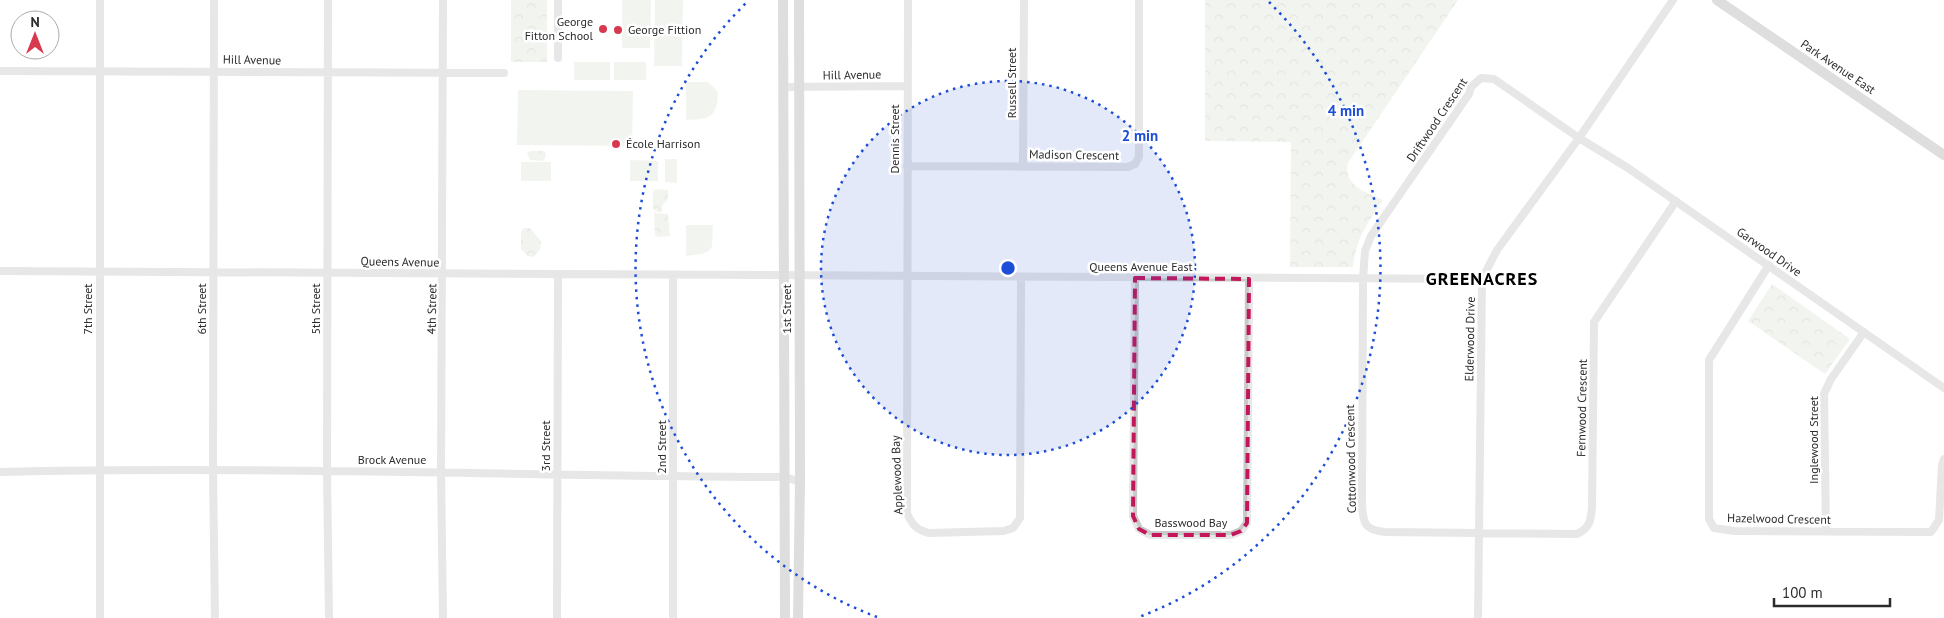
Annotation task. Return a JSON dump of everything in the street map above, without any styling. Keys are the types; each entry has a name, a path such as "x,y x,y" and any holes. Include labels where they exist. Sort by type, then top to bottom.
{"main road":[{"name":"1st Street","path":"783,0 785,618"},
{"name":"1st Street","path":"798,618 800,482 799,0"},
{"name":"Park Avenue East","path":"1717,0 1944,156"}],"street":[{"name":"7th Street","path":"100,0 100,618"},
{"name":"6th Street","path":"214,0 213,470 215,618"},
{"name":"5th Street","path":"328,0 327,471 329,618"},
{"name":"4th Street","path":"443,0 441,472 443,618"},
{"path":"558,0 558,58"},
{"name":"Dennis Street","path":"908,0 906,166 908,277"},
{"name":"Russell Street","path":"1023,166 1024,0"},
{"name":"Madison Crescent","path":"906,166 1128,167 1135,164 1139,157 1139,0"},
{"name":"Elderwood Drive","path":"1478,618 1482,279 1497,250 1579,138 1672,0"},
{"name":"Hill Avenue","path":"0,71 504,73"},
{"name":"Driftwood Crescent","path":"1364,279 1365,251 1371,236 1464,102 1471,87 1481,78 1494,79 1579,138"},
{"name":"Hill Avenue","path":"783,87 907,86"},
{"name":"Garwood Drive","path":"1579,138 1628,168 1944,388"},
{"name":"Fernwood Crescent","path":"1478,533 1577,534 1585,530 1591,520 1594,322 1676,201"},
{"name":"Hazelwood Crescent","path":"1769,265 1709,360 1709,519 1714,528 1734,530 1931,532 1939,520 1942,465 1944,459"},
{"name":"Queens Avenue","path":"0,271 800,276"},
{"name":"3rd Street","path":"558,274 558,618"},
{"name":"2nd Street","path":"673,275 673,618"},
{"name":"Queens Avenue East","path":"800,276 1482,279"},
{"name":"Applewood Bay","path":"908,277 907,513 911,523 919,530 929,533 1004,531 1014,528 1020,518 1022,278"},
{"name":"Basswood Bay","path":"1135,278 1132,516 1139,529 1150,535 1231,535 1242,531 1247,523 1249,279"},
{"name":"Cottonwood Crescent","path":"1364,279 1362,505 1366,526 1374,531 1385,532 1478,533"},
{"name":"Inglewood Street","path":"1826,531 1824,394 1831,379 1864,332"},
{"name":"Brock Avenue","path":"0,472 100,469 441,472 785,477 800,482"}],"highlighted area":[{"path":"1135,278 1249,279 1247,523 1241,531 1231,535 1150,535 1139,529 1133,516"}],"green space":[{"path":"511,0 547,0 547,62 511,62"},
{"path":"622,0 651,0 650,48 622,48"},
{"path":"655,0 683,0 682,66 654,66"},
{"path":"1205,0 1458,0 1348,163 1347,171 1352,183 1363,191 1383,200 1367,224 1360,239 1353,267 1290,267 1291,142 1205,141"},
{"path":"574,62 610,62 610,80 574,80"},
{"path":"614,62 646,62 646,80 614,80"},
{"path":"686,82 708,82 718,92 716,107 711,115 701,119 686,120"},
{"path":"518,90 633,91 632,146 517,145"},
{"path":"530,151 543,151 546,153 545,158 543,161 530,160 527,153"},
{"path":"665,159 677,159 677,183 665,182"},
{"path":"630,160 658,161 658,181 630,181"},
{"path":"521,162 551,162 551,181 521,181"},
{"path":"656,189 668,190 668,199 662,206 662,212 657,212 653,209 653,192"},
{"path":"654,213 668,214 670,236 657,237 655,235"},
{"path":"686,225 713,225 712,246 710,250 702,254 686,256"},
{"path":"524,228 530,228 541,241 540,250 533,257 528,256 521,249 521,232"},
{"path":"1772,284 1850,339 1825,374 1748,321"}],"place":[{"name":"George Fitton School","path":"603,29"},
{"name":"George Fittion","path":"618,30"},
{"name":"École Harrison","path":"616,144"}],"district":[{"name":"GREENACRES","path":"1482,279"}]}
